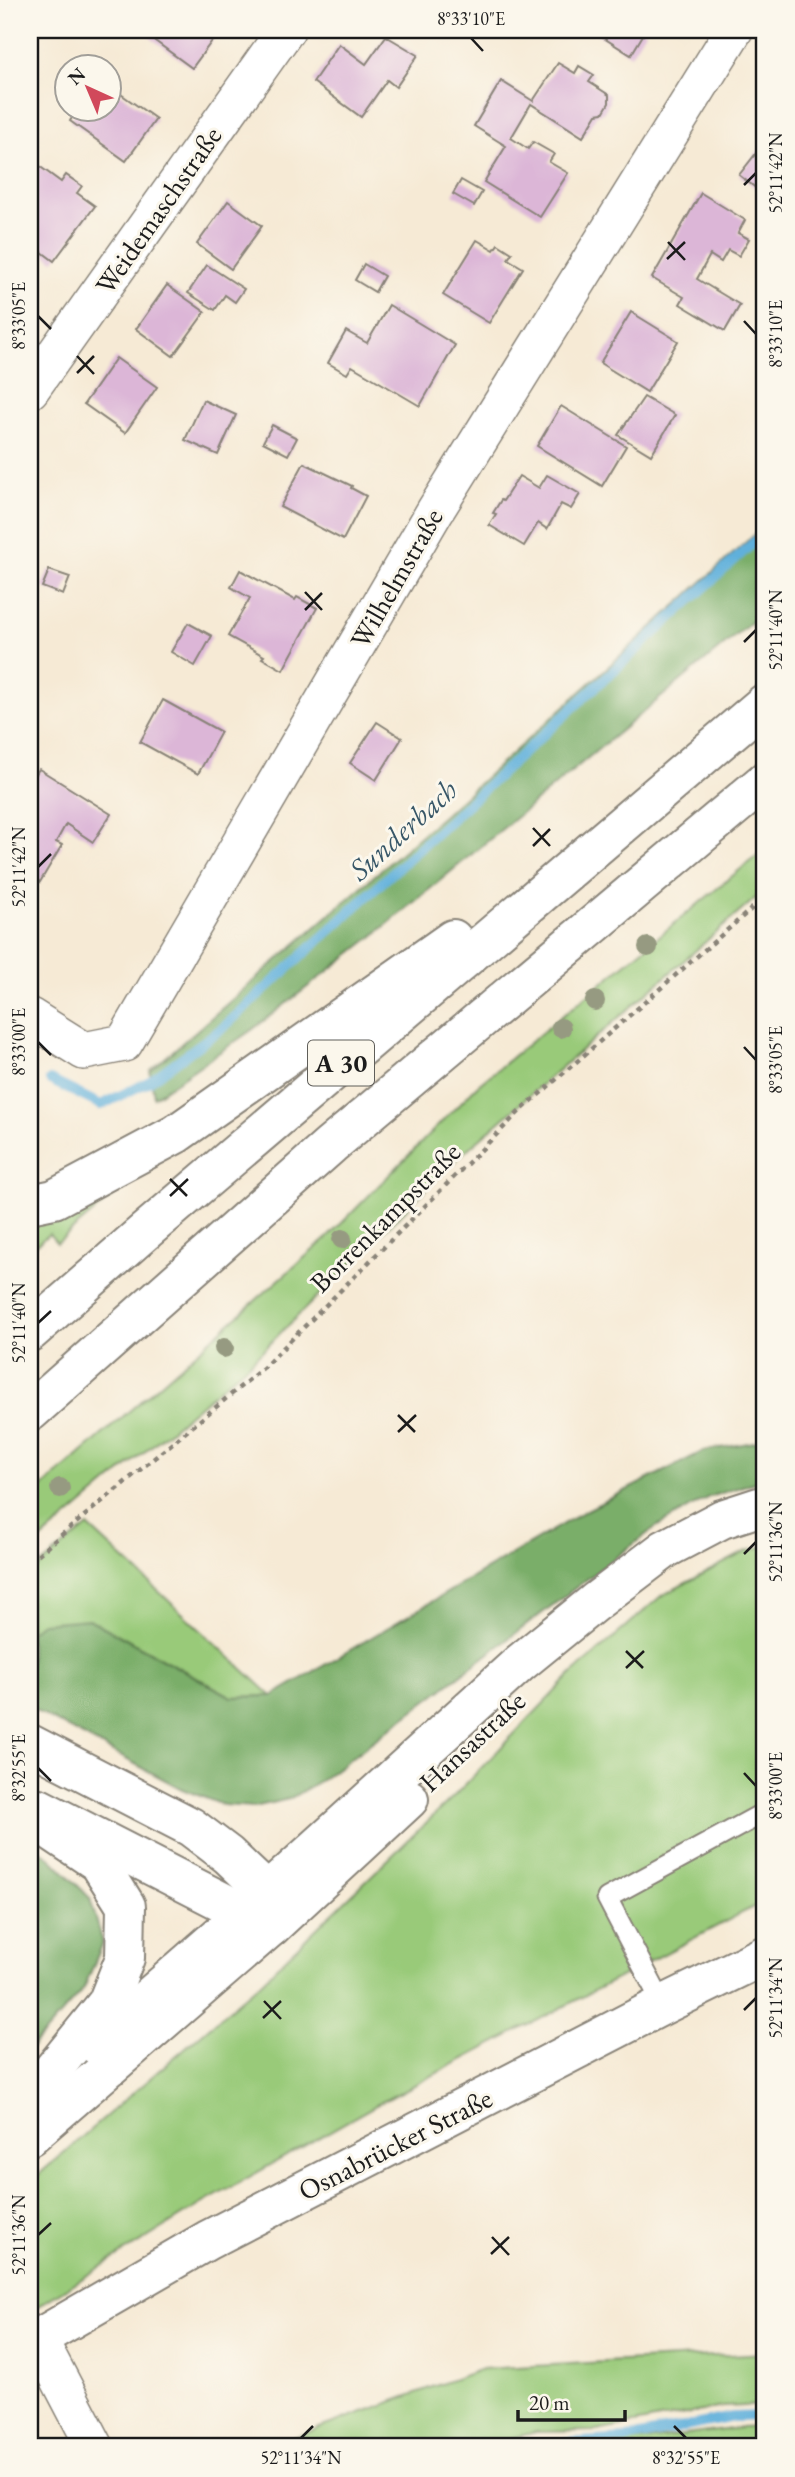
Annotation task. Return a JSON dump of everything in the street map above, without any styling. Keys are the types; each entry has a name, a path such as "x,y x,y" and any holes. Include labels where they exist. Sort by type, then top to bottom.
{"main road":[{"name":"A 30","path":"30,1332 765,704"},
{"name":"A 30","path":"30,1412 331,1145 765,781"},
{"path":"30,1204 54,1199 176,1134 655,796"},
{"name":"Hansastraße","path":"261,1910 607,1616 665,1549 722,1519 765,1505"},
{"path":"30,1744 191,1827 228,1855 261,1910"},
{"path":"30,1803 261,1910"},
{"path":"30,1814 99,1863 126,1906 125,1958 107,2003 30,2099"},
{"path":"30,2099 261,1910"},
{"path":"30,2136 261,1910"},
{"name":"Osnabrücker Straße","path":"34,2341 208,2240 765,1955"}],"street":[{"name":"Weidemaschstraße","path":"30,390 286,30"},
{"name":"Wilhelmstraße","path":"30,1017 84,1051 124,1043 435,511 734,30"},
{"path":"34,2341 95,2447"}],"lane":[{"path":"663,2005 607,1898 765,1812"}],"path":[{"name":"Borrenkampstraße","path":"30,1561 263,1368 519,1112 765,897"}],"green space":[{"path":"765,525 765,611 372,937 252,1030 154,1097 150,1071 445,814"},
{"path":"765,849 765,890 461,1155 253,1360 30,1549 30,1498 328,1237 477,1086"},
{"path":"144,1166 133,1179 57,1243 49,1234 30,1250 30,1218"},
{"path":"765,1440 765,1479 709,1497 656,1527 323,1779 289,1799 254,1807 223,1805 182,1789 30,1708 30,1631 42,1623 89,1619 232,1697 272,1696 585,1511 704,1451"},
{"path":"88,1526 272,1696 232,1697 89,1619 30,1631 30,1574"},
{"path":"765,1546 765,1901 378,2104 200,2205 30,2311 30,2182 260,1983 457,1793 571,1675 661,1596 745,1552"},
{"path":"30,1844 51,1858 90,1898 103,1943 84,1988 30,2049"},
{"path":"765,2353 765,2405 723,2407 597,2431 536,2432 474,2447 267,2447 482,2369"},
{"path":"765,2427 765,2447 593,2447 739,2428"}],"building":[{"path":"140,30 220,30 192,68"},
{"path":"591,30 646,30 631,55"},
{"path":"386,36 418,55 396,87 387,80 361,117 313,82 339,44 366,64"},
{"path":"558,63 575,73 579,66 594,75 589,82 609,95 609,103 603,113 597,114 583,137 531,104 511,138 528,149 533,142 554,154 549,162 568,173 540,217 484,182 506,146 474,126 501,81 533,101"},
{"path":"122,95 156,119 126,161 71,122 122,122"},
{"path":"765,142 765,195 739,175"},
{"path":"31,160 61,182 66,175 82,186 77,193 95,206 54,261 30,243"},
{"path":"461,180 482,192 474,206 453,194"},
{"path":"701,193 745,220 738,233 749,239 739,256 728,250 721,262 710,255 697,279 740,305 725,331 680,304 684,297 652,278"},
{"path":"228,201 262,226 231,269 197,244"},
{"path":"477,240 494,250 498,244 512,253 508,259 523,268 489,323 443,295"},
{"path":"765,247 765,261 758,255"},
{"path":"364,264 384,276 375,292 355,280"},
{"path":"207,265 244,289 235,302 225,295 215,310 188,293"},
{"path":"167,285 205,312 173,356 136,329"},
{"path":"389,305 455,345 420,406 352,366 347,374 328,363 346,331 367,343"},
{"path":"631,312 678,341 647,392 600,363"},
{"path":"116,358 157,387 125,433 84,404"},
{"path":"644,397 675,415 651,455 618,435"},
{"path":"203,400 236,415 218,455 185,440"},
{"path":"561,406 626,446 602,486 537,446"},
{"path":"272,425 297,438 288,455 263,442"},
{"path":"304,463 352,486 351,488 366,496 343,540 280,507"},
{"path":"547,475 580,494 571,509 561,504 547,529 538,523 524,546 489,525 496,514 493,513 519,476 539,488"},
{"path":"49,570 70,577 63,595 42,587"},
{"path":"240,570 295,600 297,597 317,608 283,670 228,636 250,598 231,587"},
{"path":"188,623 212,636 195,666 171,652"},
{"path":"163,700 221,732 198,774 140,742"},
{"path":"377,722 402,738 376,780 350,763"},
{"path":"39,769 111,814 93,842 66,824 56,842 62,845 40,882 30,875 30,783"}],"waterway":[{"name":"Sunderbach","path":"50,1080 101,1105 150,1081 225,1026 765,532"},
{"path":"509,2447 626,2439 733,2417 765,2416"}]}
